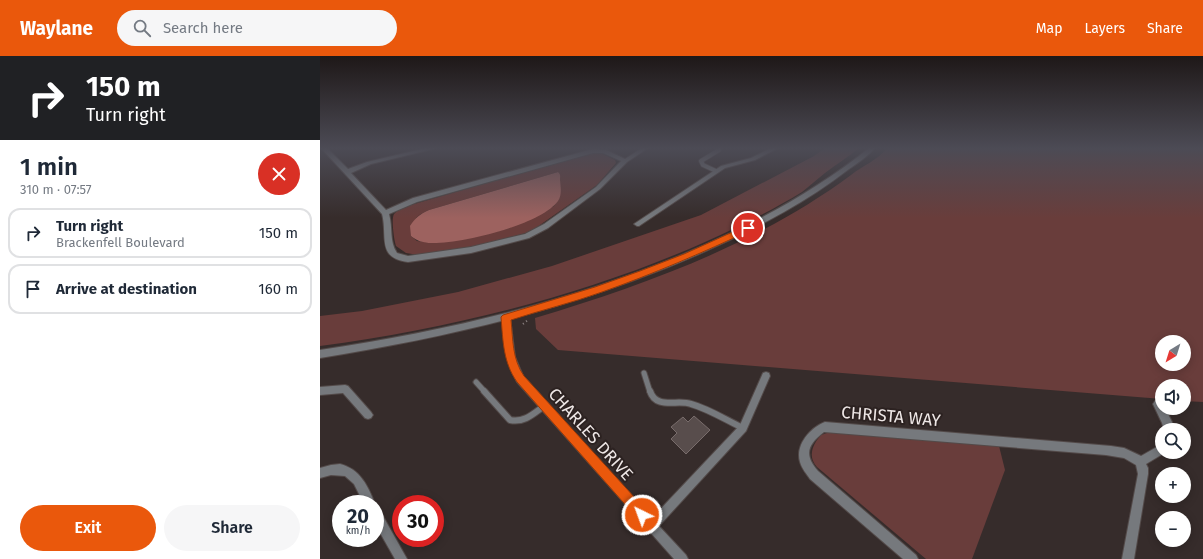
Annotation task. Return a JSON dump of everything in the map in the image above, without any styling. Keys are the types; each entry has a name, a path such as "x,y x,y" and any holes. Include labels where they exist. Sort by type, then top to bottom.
{"street":[{"path":"385,213 415,200 519,171"},
{"path":"347,172 385,213 388,223 387,236 389,247 394,254 400,258 408,259 471,250 514,240 538,231 598,188 615,171"},
{"path":"637,224 715,171"},
{"path":"320,354 438,334 506,317 604,288 680,259 729,238 787,207 842,171"},
{"name":"CHARLES DRIVE","path":"506,317 510,357 514,369 544,406 682,559"},
{"path":"652,526 743,428 766,376"},
{"path":"320,391 345,389 368,415"},
{"name":"CHRISTA WAY","path":"912,559 814,475 805,464 803,456 805,448 818,429 825,427 1106,450 1123,452 1136,458 1140,462"},
{"path":"1128,559 1143,474 1143,468 1140,462 1155,453"},
{"path":"320,473 334,469 349,471 354,475 365,495"},
{"path":"384,528 401,559"}],"lane":[{"path":"644,373 651,395 658,401 670,404 690,403 743,428"},
{"path":"476,382 510,420 524,420 544,406"}],"shaded area":[{"path":"526,171 609,171 597,185 530,232 471,247 418,255 406,253 396,246 394,235 393,217 404,207","holes":["558,172 560,186 559,198 554,206 507,229 465,239 432,243 417,241 411,236 417,217 429,210"]},
{"path":"784,171 827,171 802,192 754,218 705,242 612,278 516,308 419,330 320,346 320,316 362,311 458,292 552,266 701,215"},
{"path":"857,171 1203,171 1203,402 1191,401 1191,379 1155,379 1155,398 558,350 536,329 535,318 618,291 699,260 778,222 815,200"},
{"path":"558,172 560,174 561,194 558,201 549,210 535,218 499,231 461,240 428,243 411,236 410,226 412,223 418,216 429,210"},
{"path":"830,432 999,446 1005,470 972,559 926,559 817,467 812,459 812,450 821,435"}],"building":[{"path":"694,416 710,430 686,454 671,439 677,433 671,427 683,417 688,422"}],"route":[{"path":"642,515 520,379 514,369 510,357 506,317 562,301 643,274 729,238 748,228"}]}
